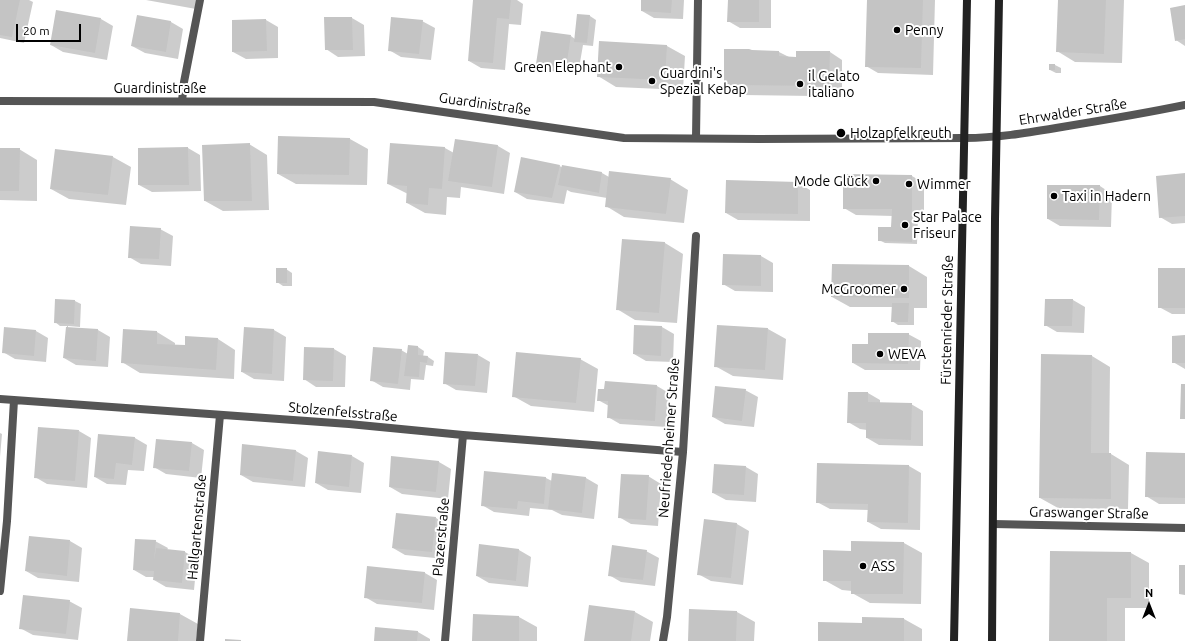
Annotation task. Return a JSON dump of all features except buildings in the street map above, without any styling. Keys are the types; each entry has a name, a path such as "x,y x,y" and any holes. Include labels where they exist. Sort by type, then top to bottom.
{"main road":[{"name":"Fürstenrieder Straße","path":"954,641 967,0"},
{"path":"992,641 996,137 999,0"}],"street":[{"path":"182,101 184,82 200,0"},
{"path":"696,138 698,0"},
{"name":"Guardinistraße","path":"0,101 374,102 624,138 965,138"},
{"name":"Ehrwalder Straße","path":"965,138 996,137 1118,118 1185,105"},
{"name":"Neufriedenheimer Straße","path":"663,641 667,617 683,452 696,236"},
{"name":"Stolzenfelsstraße","path":"0,399 348,424 463,436 683,452"},
{"path":"0,591 8,521 14,400"},
{"name":"Hallgartenstraße","path":"200,641 220,415"},
{"name":"Plazerstraße","path":"445,641 463,436"},
{"name":"Graswanger Straße","path":"992,524 1185,528"}],"place":[{"name":"Penny","path":"897,30"},
{"name":"Green Elephant","path":"619,67"},
{"name":"Guardini's Spezial Kebap","path":"652,81"},
{"name":"il Gelato italiano","path":"800,84"},
{"name":"Holzapfelkreuth","path":"841,133"},
{"name":"Mode Glück","path":"876,181"},
{"name":"Wimmer","path":"909,184"},
{"name":"Taxi in Hadern","path":"1054,196"},
{"name":"Star Palace Friseur","path":"905,225"},
{"name":"McGroomer","path":"904,289"},
{"name":"WEVA","path":"880,354"},
{"name":"ASS","path":"863,566"}]}
